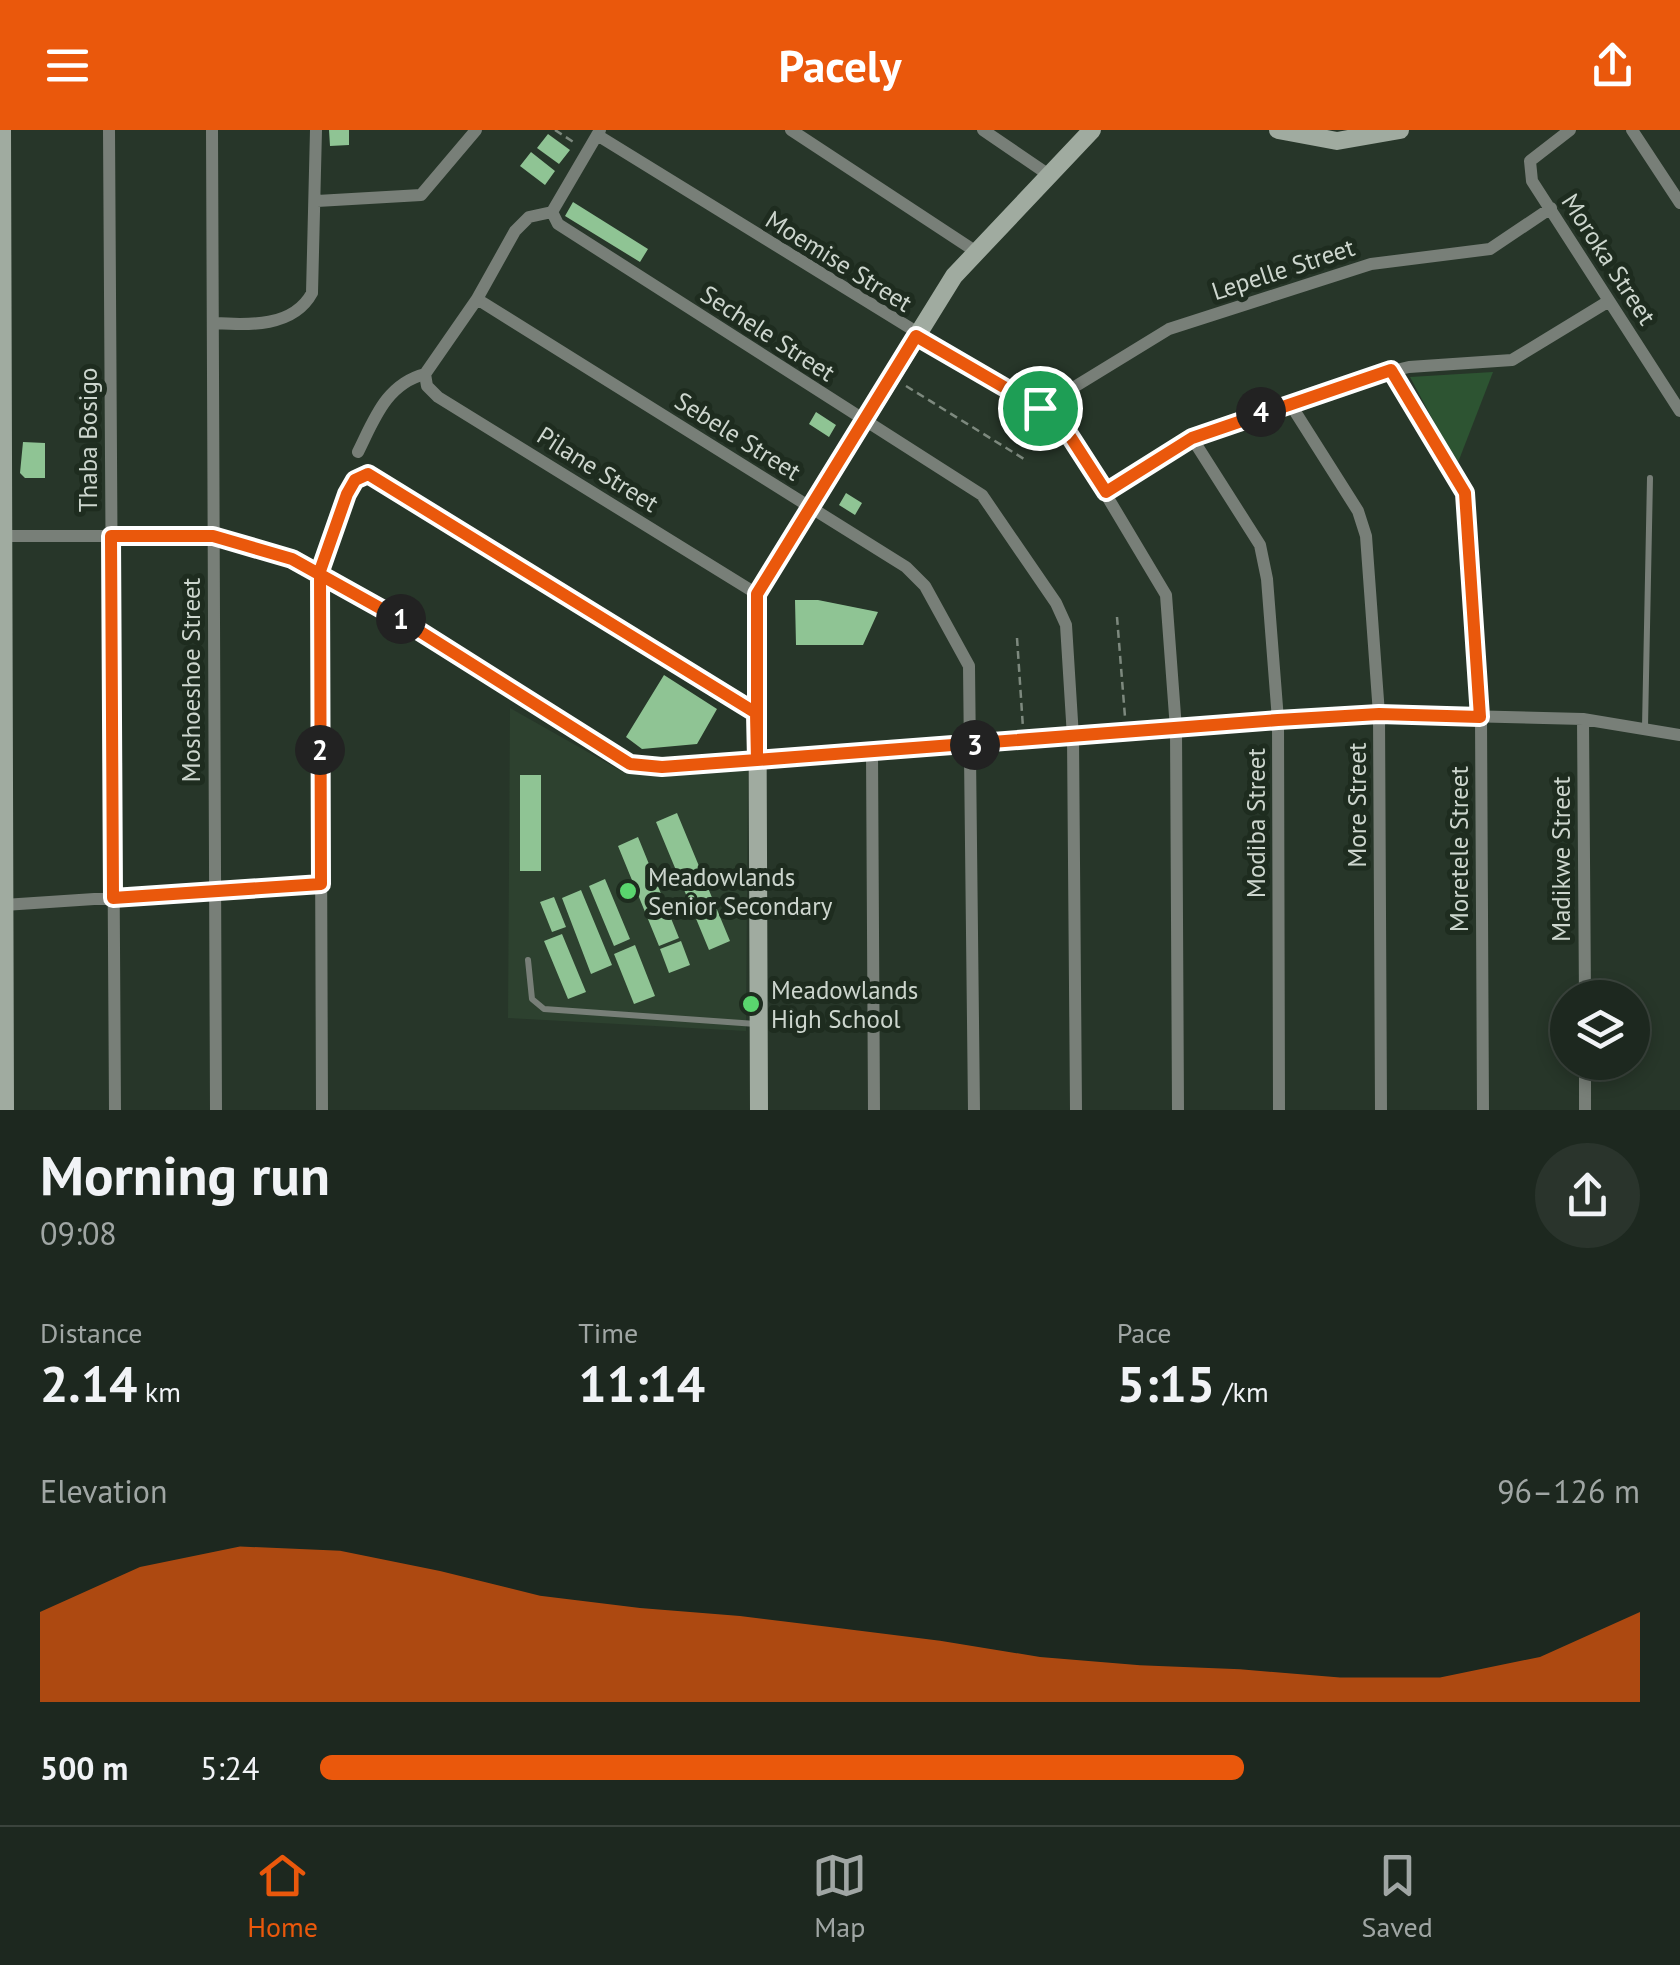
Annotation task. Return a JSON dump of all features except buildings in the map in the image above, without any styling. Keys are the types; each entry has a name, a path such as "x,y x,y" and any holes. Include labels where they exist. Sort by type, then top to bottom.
{"street":[{"path":"2,130 5,1110"},
{"name":"Thaba Bosigo","path":"109,130 115,1110"},
{"name":"Moshoeshoe Street","path":"212,130 216,1110"},
{"path":"214,324 268,322 300,310 308,302 315,282 316,130"},
{"path":"791,130 975,251"},
{"path":"983,130 1048,174"},
{"path":"758,1110 757,594 890,375 975,251 1092,130"},
{"path":"1278,130 1337,140 1400,130"},
{"name":"Moroka Street","path":"1570,130 1530,161 1532,181 1680,411"},
{"path":"1632,130 1680,204"},
{"path":"317,201 421,195 473,131"},
{"path":"358,452 384,401 400,385 424,374 477,299 515,231 529,217 552,212 598,133"},
{"name":"Moemise Street","path":"598,133 916,336 1040,408 1066,430 1163,584 1176,729 1178,1110"},
{"name":"Lepelle Street","path":"1040,408 1168,329 1371,264 1490,248 1550,208"},
{"name":"Sechele Street","path":"552,212 558,224 982,495 1066,626 1074,737 1076,1110"},
{"name":"Sebele Street","path":"477,299 906,568 925,586 969,666 973,745 974,1110"},
{"path":"1106,492 1192,438 1289,402 1391,370 1512,360 1609,301"},
{"name":"Moretele Street","path":"1391,370 1465,493 1480,717 1483,1110"},
{"name":"Pilane Street","path":"424,374 427,386 438,396 757,594"},
{"name":"More Street","path":"1289,402 1362,521 1379,714 1381,1110"},
{"name":"Modiba Street","path":"1192,438 1264,558 1278,720 1280,1110"},
{"path":"322,1110 320,571 355,480 373,475 756,713"},
{"path":"3,536 213,536 320,571 630,764 662,767 1379,714 1583,719 1680,735"},
{"name":"Madikwe Street","path":"1583,719 1584,980"},
{"path":"872,751 874,1110"},
{"path":"4,905 321,884"},
{"path":"1585,1080 1585,1110"}],"lane":[{"path":"1645,728 1650,478"},
{"path":"528,960 532,999 544,1008 758,1024"}],"path":[{"path":"555,130 587,152"},
{"path":"890,375 1024,459"},
{"path":"1117,617 1126,733"},
{"path":"1017,638 1024,740"}],"shaded area":[{"name":"Meadowlands Senior Secondary","path":"510,708 623,772 748,766 746,1031 508,1018"}],"green space":[{"path":"1493,372 1457,465 1410,377"}],"place":[{"name":"Meadowlands Senior Secondary","path":"628,891"},
{"name":"Meadowlands High School","path":"751,1004"}],"route":[{"path":"1040,408 916,336 757,594 757,760 662,767 630,764 320,571 213,536 111,536 113,898 321,884 320,571 347,494 355,480 368,474 756,713 757,760 1278,720 1379,714 1480,717 1465,493 1391,370 1348,381 1192,438 1106,492 1066,430 1040,408"}]}
